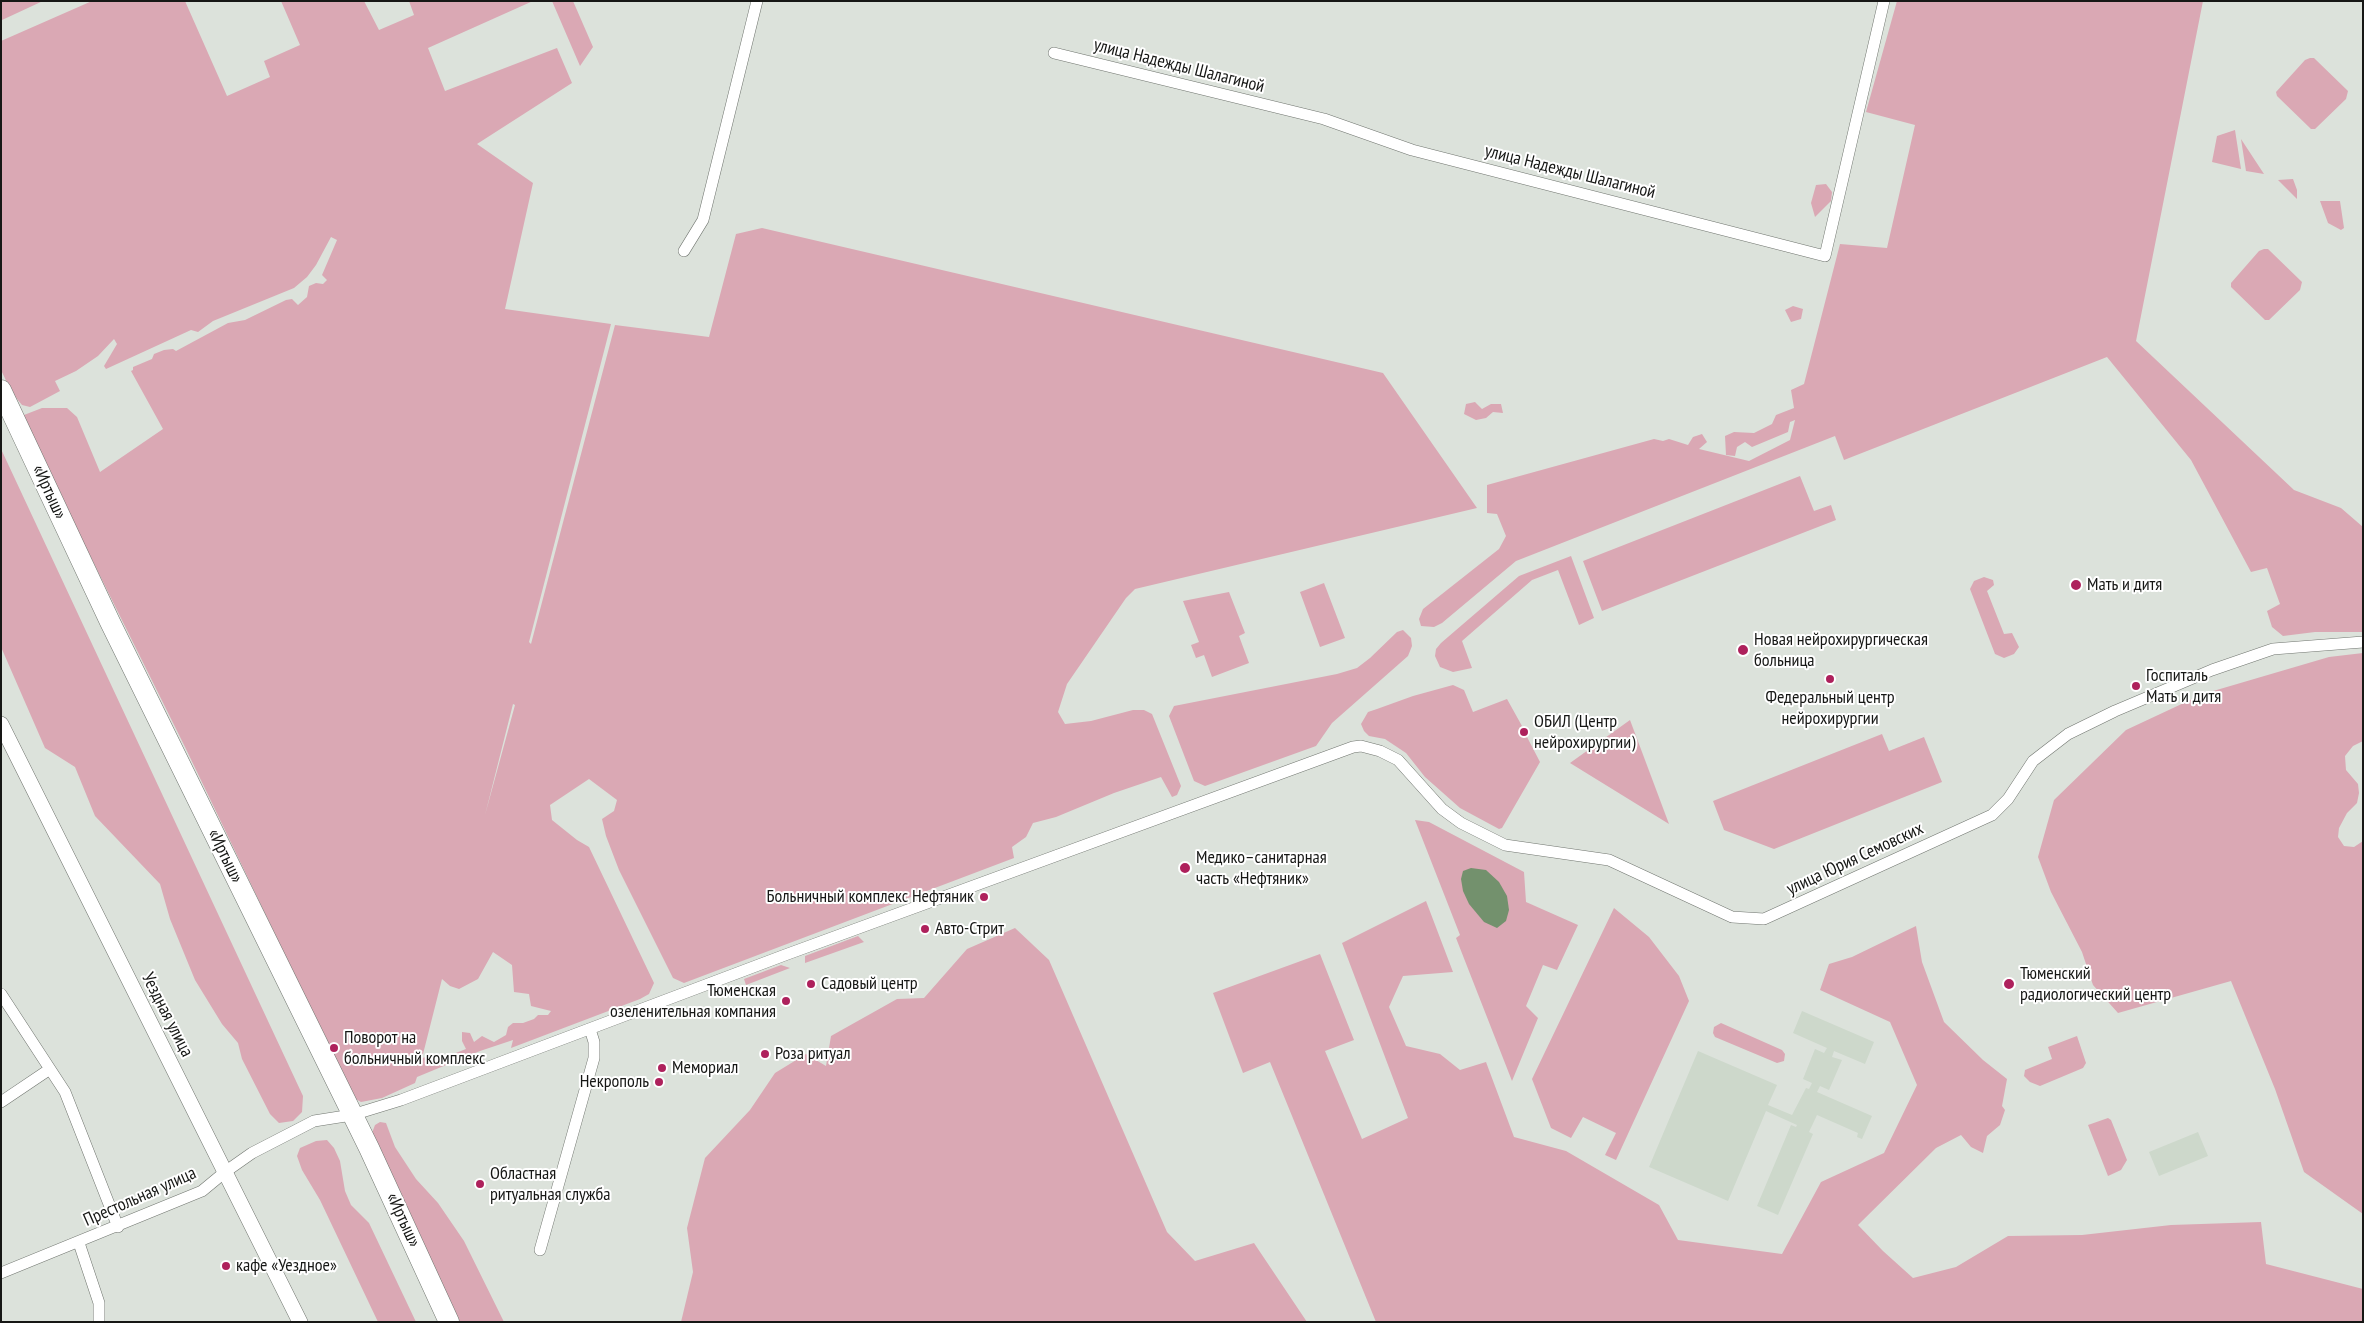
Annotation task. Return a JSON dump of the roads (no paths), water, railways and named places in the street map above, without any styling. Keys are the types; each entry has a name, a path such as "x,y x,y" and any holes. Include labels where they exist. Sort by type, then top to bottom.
{"highway":[{"name":"«Иртыш»","path":"1,390 346,1115 436,1322"},
{"name":"«Иртыш»","path":"1,418 100,628 449,1322"}],"street":[{"path":"684,251 703,220 757,1"},
{"name":"улица Надежды Шалагиной","path":"1054,53 1324,118 1412,150 1825,256 1884,1"},
{"name":"улица Юрия Семовских","path":"590,1028 1353,747 1361,746 1380,751 1398,760 1442,810 1460,823 1505,845 1608,860 1732,917 1764,919 1992,815 2008,799 2033,762 2068,734 2115,711 2212,670 2273,649 2363,642"},
{"name":"Уездная улица","path":"1,724 300,1322"},
{"path":"1,994 50,1069 74,1111 118,1226"},
{"path":"346,1115 401,1100 590,1028 594,1042 594,1058 540,1250"},
{"path":"1,1102 50,1069"},
{"name":"Престольная улица","path":"1,1273 202,1191 225,1172 252,1154 314,1122 346,1115"},
{"path":"79,1242 99,1302 99,1322"}],"place":[{"name":"Мать и дитя","path":"2076,585"},
{"name":"Новая нейрохирургическая больница","path":"1743,650"},
{"name":"Федеральный центр нейрохирургии","path":"1830,679"},
{"name":"Госпиталь Мать и дитя","path":"2136,686"},
{"name":"ОБИЛ (Центр нейрохирургии)","path":"1524,732"},
{"name":"Медико–санитарная часть «Нефтяник»","path":"1185,868"},
{"name":"Больничный комплекс Нефтяник","path":"984,897"},
{"name":"Авто-Стрит","path":"925,929"},
{"name":"Садовый центр","path":"811,984"},
{"name":"Тюменский радиологический центр","path":"2009,984"},
{"name":"Тюменская озеленительная компания","path":"786,1001"},
{"name":"Поворот на больничный комплекс","path":"334,1048"},
{"name":"Роза ритуал","path":"765,1054"},
{"name":"Мемориал","path":"662,1068"},
{"name":"Некрополь","path":"659,1082"},
{"name":"Областная ритуальная служба","path":"480,1184"},
{"name":"кафе «Уездное»","path":"226,1266"}]}
